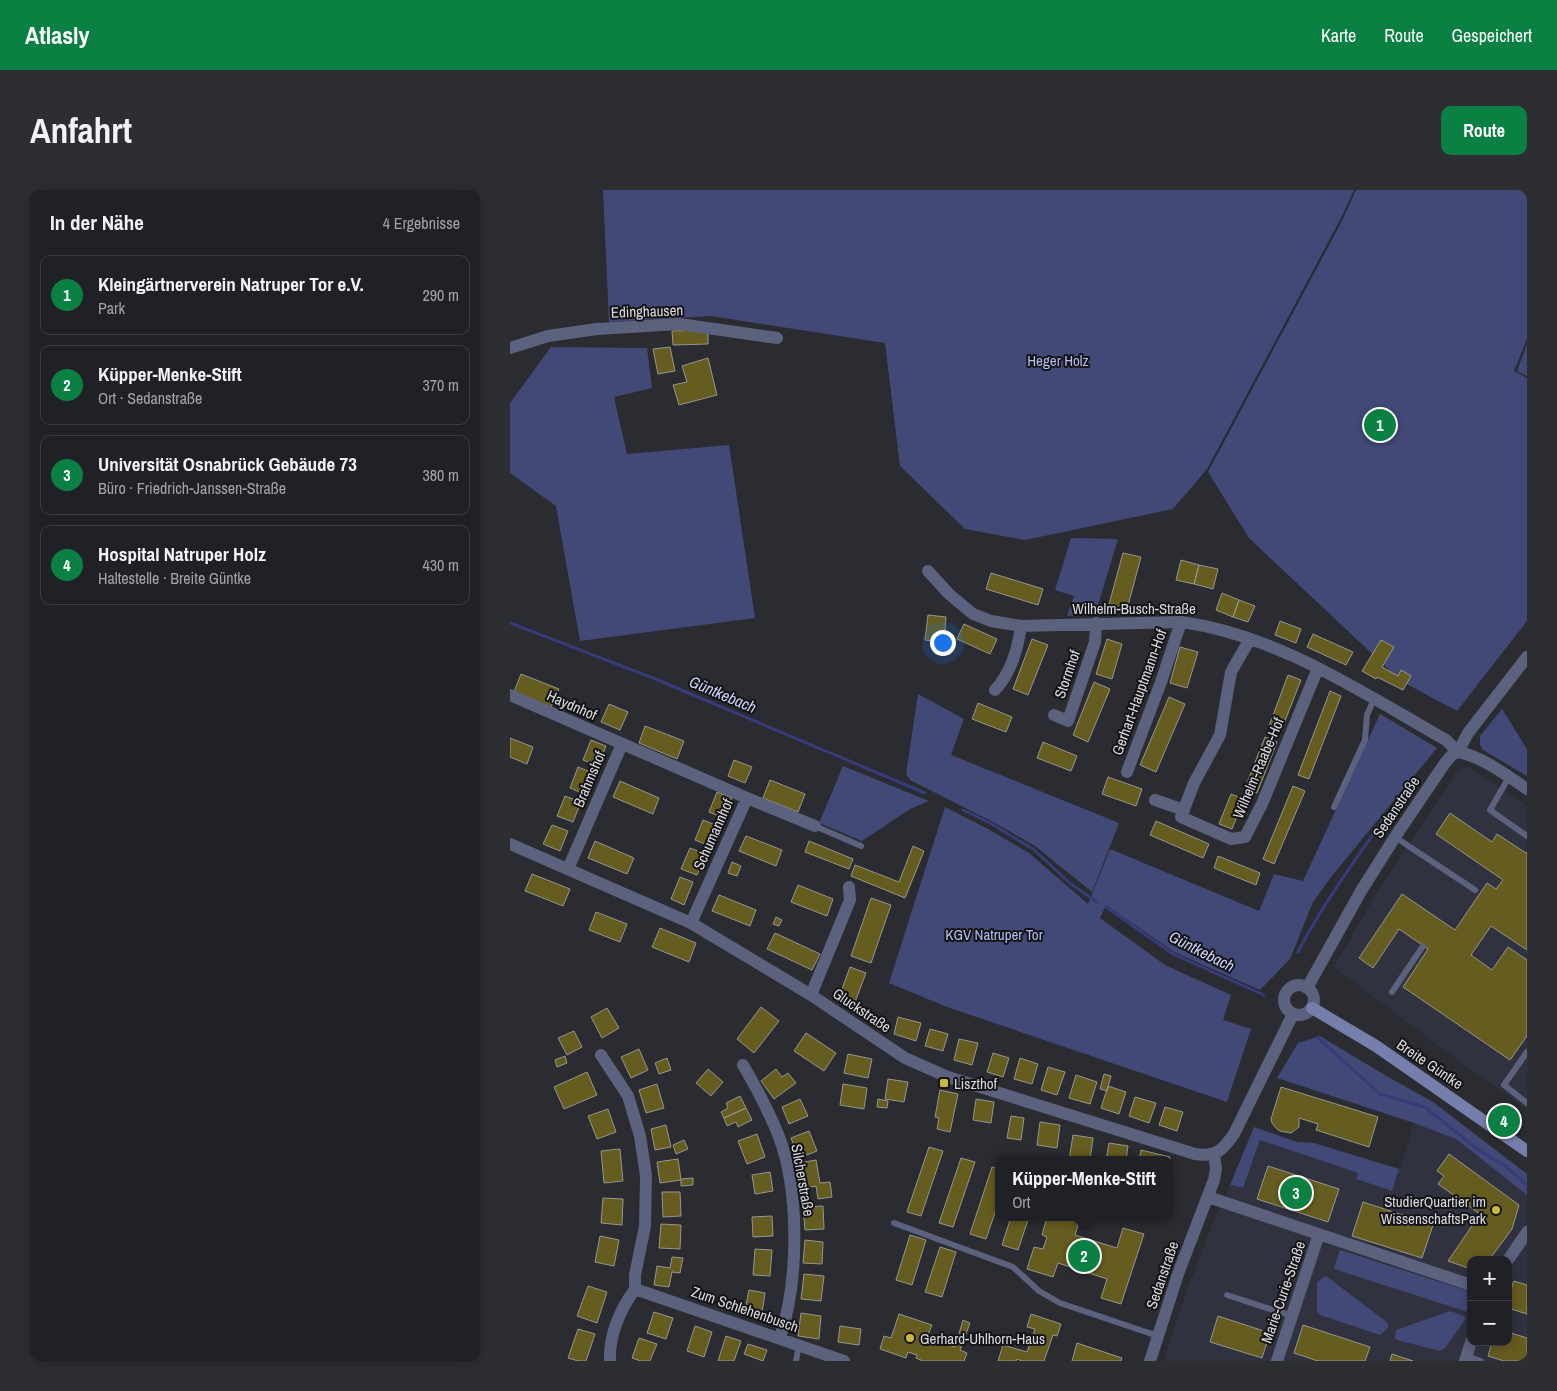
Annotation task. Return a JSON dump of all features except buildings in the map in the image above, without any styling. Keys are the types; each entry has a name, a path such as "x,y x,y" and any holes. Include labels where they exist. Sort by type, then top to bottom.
{"street":[{"name":"Edinghausen","path":"510,348 548,336 597,329 680,324 776,338"},
{"name":"Wilhelm-Busch-Straße","path":"928,571 949,594 973,614 991,621 1021,626 1182,622 1207,626 1250,638 1318,668 1446,740 1458,752 1472,756 1510,777 1527,789"},
{"name":"Gerhart-Hauptmann-Hof","path":"1127,772 1162,682 1182,622"},
{"name":"Stormhof","path":"1054,716 1068,720 1095,642 1096,623"},
{"path":"995,690 1005,679 1019,640 1021,626"},
{"path":"1184,810 1194,783 1220,735 1231,672 1250,638"},
{"name":"Sedanstraße","path":"1307,988 1361,891 1395,837 1445,763 1452,755 1458,752 1468,733 1527,657"},
{"name":"Wilhelm-Raabe-Hof","path":"1156,800 1184,810 1181,817 1231,838 1245,837 1262,804 1318,668"},
{"name":"Haydnhof","path":"510,695 622,744"},
{"name":"Brahmshof","path":"568,869 622,744 747,798"},
{"name":"Schumannhof","path":"691,923 747,798 815,826"},
{"name":"Gluckstraße","path":"510,844 691,923 811,995 880,1042 926,1068 957,1080 1186,1151 1206,1156 1214,1154"},
{"path":"811,995 850,900 849,887"},
{"path":"1301,985 1307,988 1313,996 1314,1003 1312,1008 1306,1014 1293,1014 1283,1001 1285,994 1294,986 1301,985"},
{"name":"Breite Güntke","path":"1312,1008 1376,1046 1527,1151"},
{"path":"1214,1154 1226,1146 1234,1134 1293,1014"},
{"path":"601,1055 628,1096 640,1136 646,1176 644,1226 635,1275 635,1289 626,1302 617,1322 610,1350 610,1361"},
{"name":"Silcherstraße","path":"743,1066 778,1135 791,1190 794,1220 793,1268 780,1338"},
{"name":"Sedanstraße","path":"1150,1361 1178,1274 1214,1180 1216,1169 1214,1154"},
{"path":"1208,1197 1467,1284"},
{"path":"1511,1256 1527,1232"},
{"name":"Marie-Curie-Straße","path":"1277,1361 1319,1234"},
{"name":"Zum Schlehenbusch","path":"635,1289 844,1361"},
{"path":"1466,1359 1470,1346"}],"lane":[{"path":"1334,807 1365,740 1367,715 1374,699"},
{"path":"1510,777 1490,810 1527,836"},
{"path":"815,826 861,846"},
{"path":"1395,837 1474,890"},
{"path":"1392,992 1424,946"},
{"path":"1527,1052 1504,1085 1527,1103"},
{"path":"894,1223 1012,1267 1039,1291 1060,1304 1158,1336"},
{"path":"1227,1295 1292,1316"},
{"path":"796,1361 799,1345"},
{"path":"1466,1359 1481,1361"}],"shaded area":[{"path":"1462,768 1470,768 1527,806 1527,1109 1470,1069 1334,967 1377,893 1455,774"},
{"path":"1414,1123 1456,1139 1527,1195 1527,1361 1164,1361 1188,1288 1215,1218 1230,1185 1243,1188 1260,1140 1358,1173 1356,1179 1392,1191"}],"green space":[{"name":"Heger Holz","path":"603,190 1354,190 1341,218 1207,469 1173,509 1025,540 965,529 900,466 885,343 711,316 609,322"},
{"path":"1356,190 1527,190 1527,339 1514,371 1527,378 1527,621 1457,711 1401,681 1249,538 1208,472 1342,221"},
{"path":"1527,344 1527,376 1517,371"},
{"path":"551,347 647,348 652,388 614,397 627,454 729,445 755,618 580,641 556,506 510,473 510,403"},
{"path":"1071,538 1118,539 1095,615 1067,616 1074,596 1055,590"},
{"path":"918,694 964,719 951,755 1119,823 1092,892 1035,846 993,822 910,780 906,774"},
{"path":"1502,709 1527,749 1527,776 1483,750 1480,745 1480,736"},
{"name":"KGV Natruper Tor","path":"1380,714 1437,748 1331,877 1313,902 1290,959 1260,990 1174,952 1106,905 1100,918 1165,965 1231,995 1223,1020 1251,1029 1227,1102 947,1007 889,983 945,807 1029,853 1088,904 1110,849 1259,911 1274,874 1303,881"},
{"path":"843,766 929,801 910,809 862,841 819,823"},
{"path":"1320,1036 1433,1102 1527,1174 1527,1195 1456,1139 1414,1123 1277,1078 1298,1043"},
{"path":"1254,1127 1297,1142 1314,1143 1399,1169 1392,1191 1356,1179 1358,1173 1260,1140 1243,1188 1230,1185"},
{"path":"1340,1250 1467,1291 1467,1312 1334,1269"},
{"path":"1326,1276 1388,1323 1388,1327 1382,1334 1380,1335 1320,1315 1317,1311 1317,1282"},
{"path":"1450,1311 1464,1316 1465,1320 1444,1349 1440,1351 1395,1338 1396,1330"}],"waterway":[{"name":"Güntkebach","path":"510,623 653,678 925,793"},
{"path":"1298,952 1331,895 1394,805"},
{"name":"Güntkebach","path":"963,810 990,823 1033,849 1071,884 1097,902"},
{"name":"Güntkebach","path":"1106,907 1173,954 1264,995"},
{"name":"Güntkebach","path":"1318,1038 1380,1094 1425,1107 1481,1152 1504,1165 1527,1185"}],"place":[{"name":"Kleingärtnerverein Natruper Tor e.V.","path":"1380,425"},
{"name":"Liszthof","path":"944,1083"},
{"name":"Hospital Natruper Holz","path":"1504,1121"},
{"name":"Universität Osnabrück Gebäude 73","path":"1296,1193"},
{"name":"StudierQuartier im WissenschaftsPark","path":"1496,1210"},
{"name":"Küpper-Menke-Stift","path":"1084,1256"},
{"name":"Gerhard-Uhlhorn-Haus","path":"910,1338"}]}
